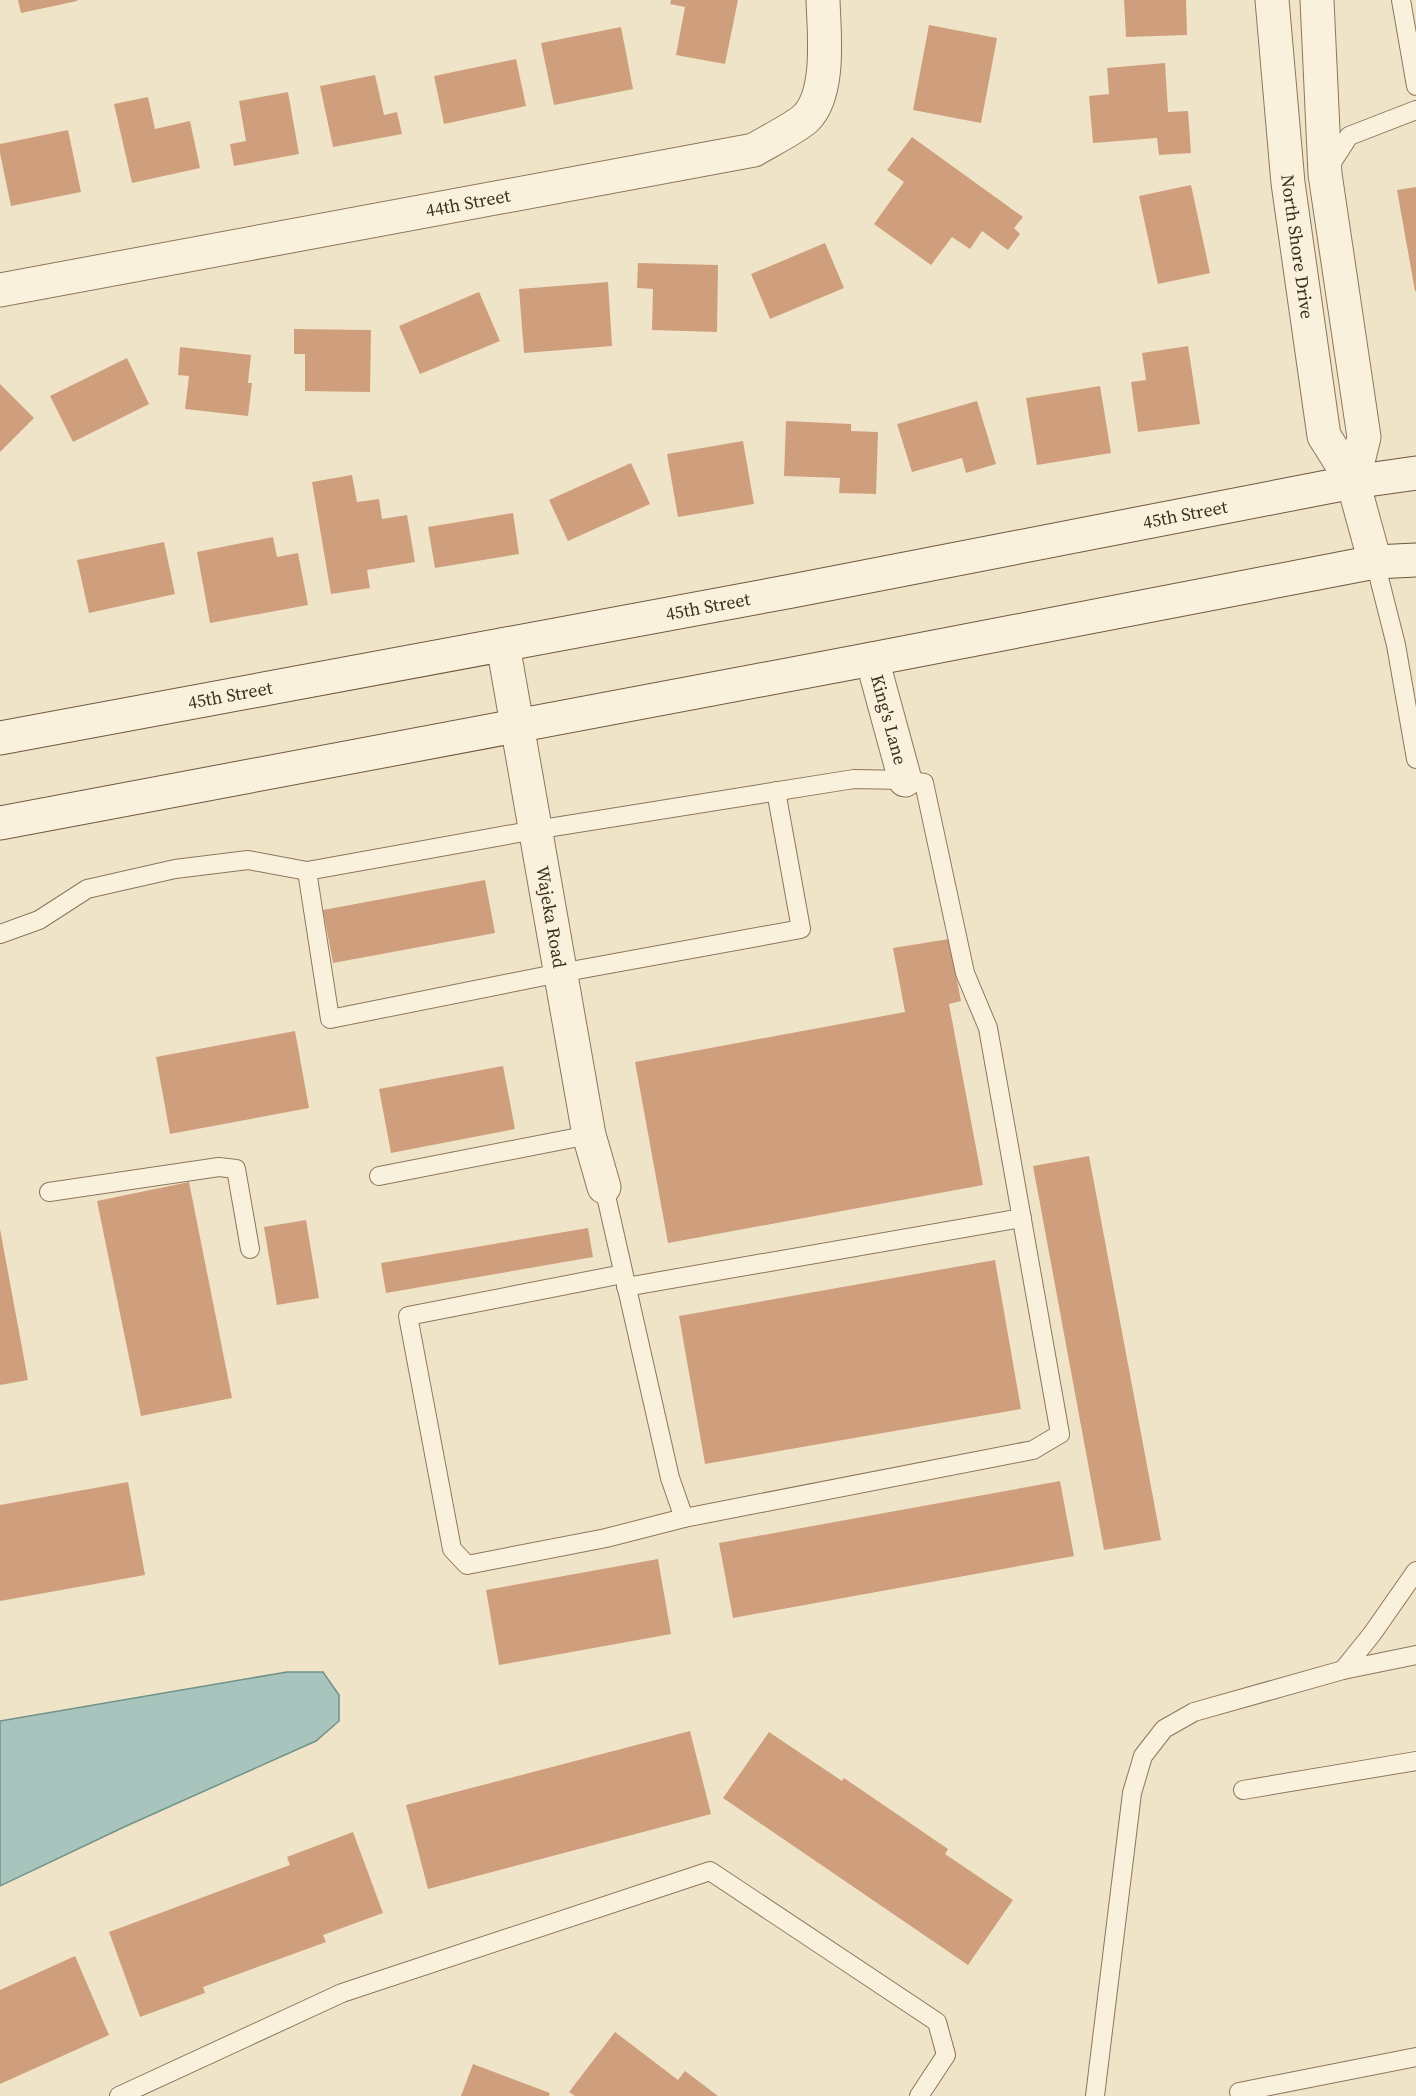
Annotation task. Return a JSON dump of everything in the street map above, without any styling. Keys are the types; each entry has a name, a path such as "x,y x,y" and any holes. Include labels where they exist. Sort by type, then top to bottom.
{"main road":[{"name":"44th Street","path":"0,290 754,150 807,118 819,95 825,69 823,0"},
{"name":"North Shore Drive","path":"1272,0 1288,183 1324,436 1353,482 1375,562"},
{"path":"1277,72 1287,31 1299,0"},
{"name":"North Shore Drive","path":"1317,0 1325,174 1364,436 1353,482"},
{"name":"45th Street","path":"0,738 780,593 1353,482 1416,473"},
{"path":"0,823 1375,562 1416,560"},
{"name":"Wajeka Road","path":"503,645 589,1135 604,1187"},
{"name":"King's Lane","path":"872,659 905,780"}],"lane":[{"path":"1401,0 1416,86"},
{"path":"1325,174 1349,136 1416,110"},
{"path":"1375,562 1396,645 1416,759"},
{"path":"0,934 39,920 87,889 175,869 248,860 307,871 535,830 854,779 905,780 924,783 965,973 988,1028 1022,1218 1060,1434 1033,1450 684,1518 606,1538 467,1565 452,1549 408,1316 1022,1218"},
{"path":"307,871 330,1018 801,929 776,791"},
{"path":"379,1176 589,1135"},
{"path":"49,1192 219,1167 236,1168 250,1249"},
{"path":"604,1187 670,1478 684,1518"},
{"path":"1342,1670 1372,1634 1416,1571"},
{"path":"1095,2096 1132,1793 1143,1756 1164,1729 1194,1712 1342,1670 1416,1655"},
{"path":"1243,1790 1416,1761"},
{"path":"119,2096 342,1993 710,1871 937,2022 946,2055 919,2096"},
{"path":"1239,2092 1416,2057"}],"water":[{"path":"287,1672 323,1672 339,1695 339,1721 316,1741 124,1827 0,1886 0,1721"}],"building":[{"path":"18,0 77,0 77,1 21,13"},
{"path":"671,0 738,0 725,64 676,55 685,7 670,4"},
{"path":"1124,0 1186,0 1187,35 1126,37"},
{"path":"929,25 997,38 981,123 913,110"},
{"path":"621,27 633,89 554,105 541,43"},
{"path":"516,59 526,106 444,124 434,76"},
{"path":"1165,63 1168,112 1188,111 1191,153 1159,155 1157,138 1093,143 1089,96 1109,94 1107,68"},
{"path":"375,75 384,115 397,112 402,134 333,147 320,86"},
{"path":"288,92 299,154 234,166 230,144 246,141 239,101"},
{"path":"148,97 155,129 190,121 200,168 132,183 114,104"},
{"path":"68,130 81,192 11,206 0,144"},
{"path":"912,137 1023,217 1014,228 1020,234 1008,250 982,231 970,249 952,237 931,265 874,224 904,182 887,170"},
{"path":"1191,185 1210,273 1158,284 1139,196"},
{"path":"1416,187 1416,291 1415,291 1397,190"},
{"path":"825,243 844,288 770,319 751,274"},
{"path":"638,263 718,265 717,332 652,330 653,289 637,288"},
{"path":"608,282 612,346 524,353 519,289"},
{"path":"479,292 500,341 420,374 399,326"},
{"path":"294,329 371,330 370,392 305,391 305,354 294,354"},
{"path":"1188,346 1200,424 1138,432 1131,382 1146,380 1142,353"},
{"path":"180,347 251,355 248,383 252,383 248,416 185,409 189,376 178,375"},
{"path":"127,358 149,404 73,442 50,396"},
{"path":"0,384 34,418 0,452"},
{"path":"1100,386 1111,453 1037,465 1026,398"},
{"path":"977,401 996,464 966,473 962,458 912,472 897,424"},
{"path":"786,421 851,424 851,431 878,432 876,494 839,493 840,478 784,476"},
{"path":"743,441 754,504 678,517 667,454"},
{"path":"631,463 650,504 568,541 549,500"},
{"path":"352,475 357,502 379,499 382,519 407,515 415,562 367,570 370,588 331,594 312,482"},
{"path":"513,513 519,554 435,568 428,527"},
{"path":"273,537 277,557 298,553 308,605 210,623 197,552"},
{"path":"164,542 175,594 89,613 77,560"},
{"path":"485,880 495,933 333,963 323,910"},
{"path":"949,939 961,1001 949,1004 983,1185 668,1243 635,1062 905,1012 893,948"},
{"path":"295,1031 309,1108 170,1134 156,1057"},
{"path":"503,1066 515,1129 391,1153 379,1089"},
{"path":"1089,1156 1161,1540 1104,1550 1033,1166"},
{"path":"189,1182 232,1398 141,1416 97,1201"},
{"path":"306,1220 319,1298 277,1305 264,1227"},
{"path":"588,1228 593,1257 386,1293 381,1263"},
{"path":"0,1229 28,1380 0,1385"},
{"path":"995,1260 1021,1409 705,1464 679,1316"},
{"path":"1060,1481 1074,1556 733,1618 719,1543"},
{"path":"128,1482 145,1575 0,1601 0,1505"},
{"path":"658,1559 671,1634 499,1665 486,1590"},
{"path":"690,1731 711,1814 428,1889 406,1805"},
{"path":"769,1732 842,1781 844,1778 948,1849 945,1854 1013,1900 968,1965 723,1798"},
{"path":"353,1832 383,1913 323,1935 326,1942 203,1987 205,1993 140,2017 109,1932 290,1865 287,1857"},
{"path":"75,1956 109,2035 0,2084 0,1990"},
{"path":"615,2032 678,2080 685,2071 718,2096 575,2096 569,2092"},
{"path":"473,2064 550,2093 549,2096 461,2096"}]}
